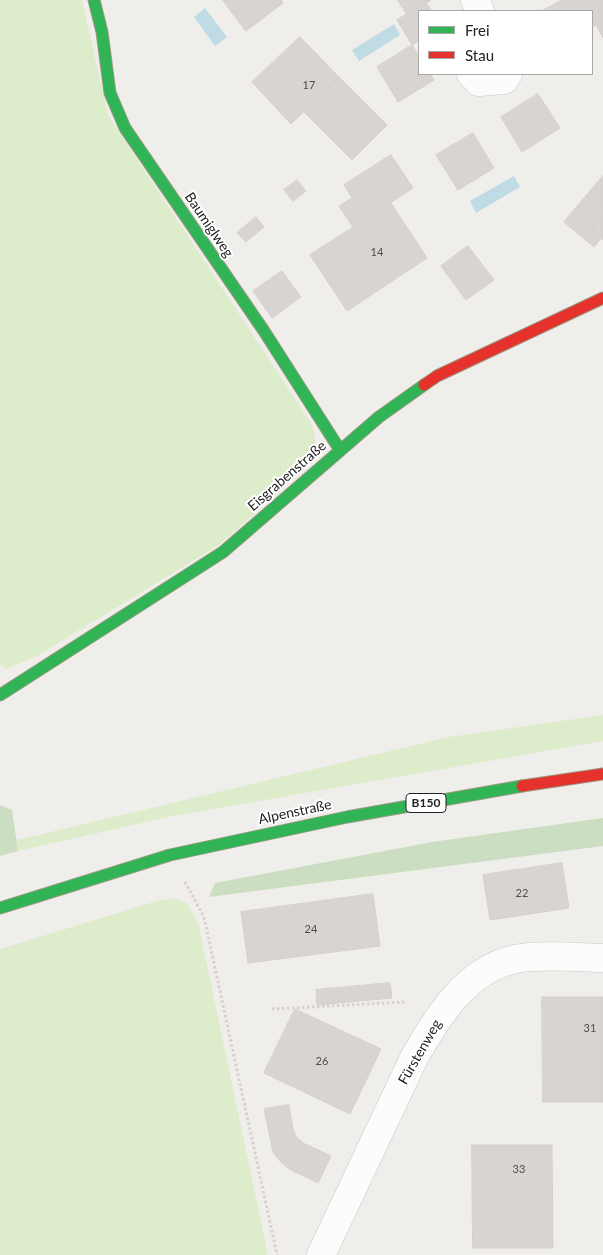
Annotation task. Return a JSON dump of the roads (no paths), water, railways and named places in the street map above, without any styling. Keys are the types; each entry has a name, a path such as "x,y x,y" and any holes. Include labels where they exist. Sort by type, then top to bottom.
{"street":[{"name":"Baumiglweg","path":"94,0 102,32 110,93 125,128 264,331 340,450"},
{"path":"472,75 479,82 504,80 507,75"},
{"name":"Eisgrabenstraße","path":"0,695 223,552 379,417 437,376 603,298"},
{"name":"Alpenstraße","path":"0,908 170,855 347,817 603,774"},
{"name":"Fürstenweg","path":"321,1255 414,1058 429,1031 460,990 490,967 516,959 603,958"}],"water":[{"path":"205,8 227,37 215,46 194,17"},
{"path":"394,24 400,35 359,61 352,50"},
{"path":"514,176 520,187 476,213 470,201"}]}
